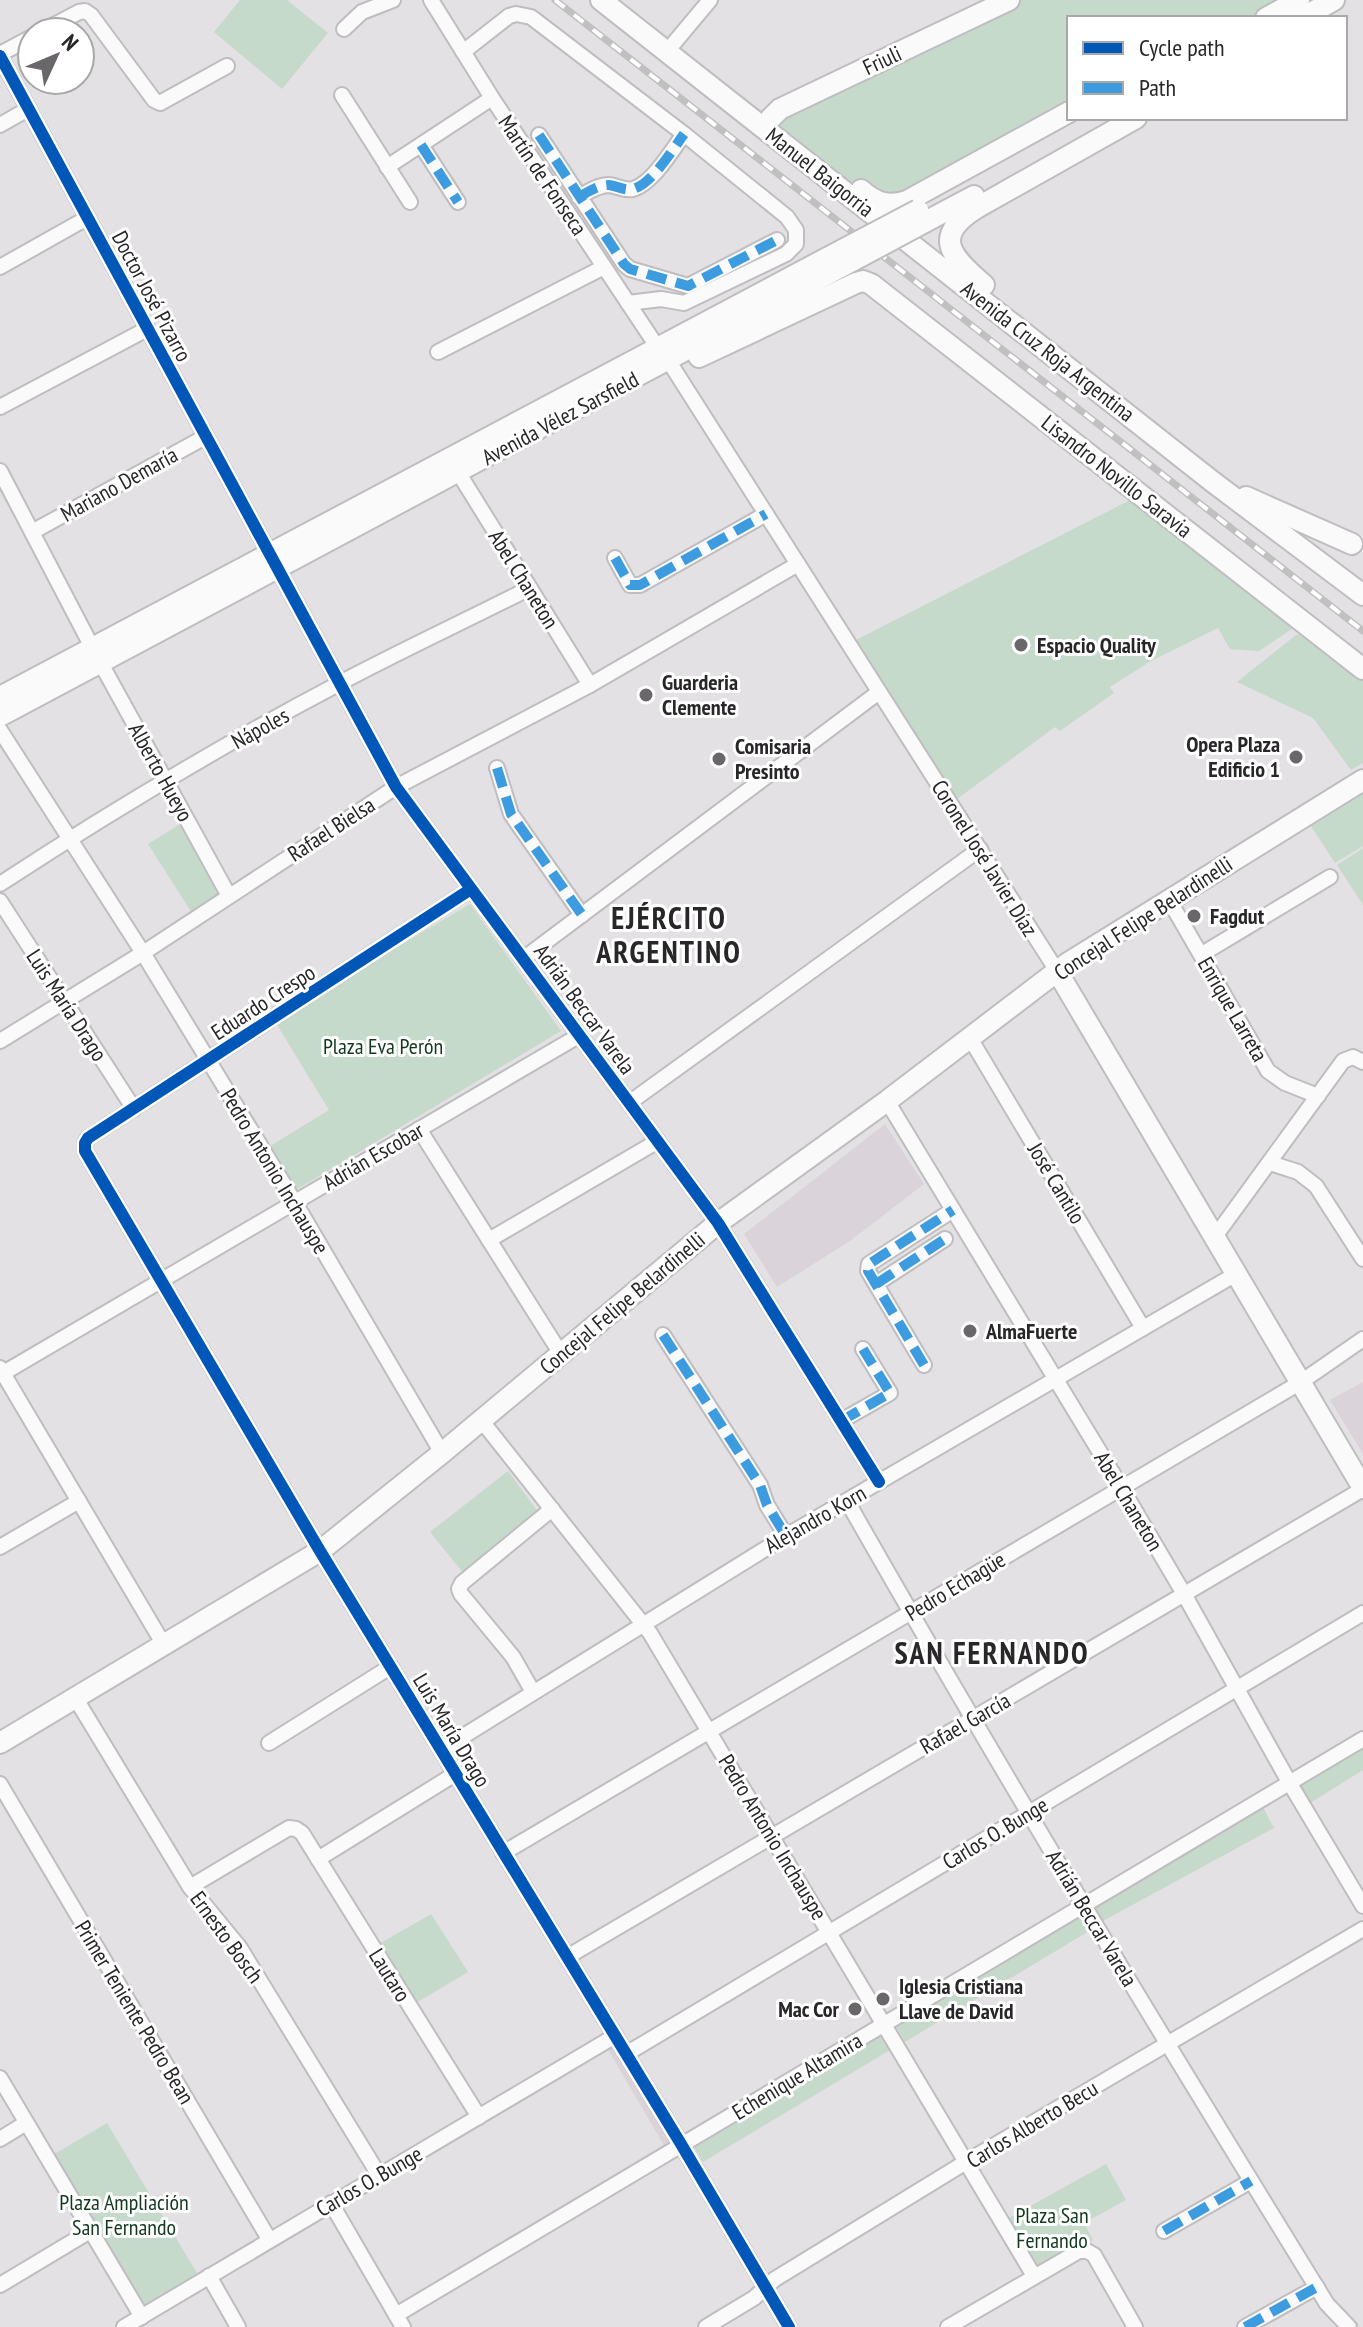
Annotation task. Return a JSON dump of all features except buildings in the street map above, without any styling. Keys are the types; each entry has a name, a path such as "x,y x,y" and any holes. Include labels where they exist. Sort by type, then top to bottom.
{"main road":[{"name":"Manuel Baigorria","path":"601,0 766,123 846,178 882,221"},
{"name":"Manuel Baigorria","path":"620,0 882,221"},
{"name":"Friuli","path":"766,123 780,109 974,7 1009,0"},
{"path":"1270,16 1299,0"},
{"path":"1306,16 1334,0"},
{"path":"846,178 875,201 897,204 1067,113"},
{"name":"Avenida Vélez Sarsfield","path":"922,216 1082,120"},
{"name":"Avenida Vélez Sarsfield","path":"0,716 96,656 273,561 849,254 1114,120"},
{"path":"1124,411 967,271 950,242 952,231 962,217 1132,120"},
{"name":"Avenida Cruz Roja Argentina","path":"882,221 1213,482 1348,579 1363,595"},
{"name":"Lisandro Novillo Saravia","path":"663,354 689,362 856,283 863,281 871,284 1363,669"},
{"name":"Avenida Vélez Sarsfield","path":"273,561 458,472 663,354"},
{"name":"Avenida Cruz Roja Argentina","path":"1213,482 1358,545"},
{"path":"1348,579 1331,563 1335,551 1346,544 1358,545"},
{"name":"Avenida Vélez Sarsfield","path":"0,697 96,656"},
{"name":"Concejal Felipe Belardinelli","path":"0,1743 320,1551 718,1223 887,1101 1057,971 1363,780"},
{"name":"Coronel José Javier Díaz","path":"1057,971 1363,1489"}],"street":[{"path":"344,29 362,12 393,0"},
{"name":"Martín de Fonseca","path":"431,0 492,98 663,354"},
{"path":"674,43 710,0"},
{"path":"1268,16 1288,0"},
{"path":"75,16 85,11 92,16"},
{"path":"463,52 509,16 531,17 684,134 787,217 796,230 796,244 786,254 684,303 652,298 628,303"},
{"path":"96,22 154,100 160,103 227,66"},
{"name":"Doctor José Pizarro","path":"0,55 273,561"},
{"path":"342,95 410,202"},
{"path":"387,167 492,98"},
{"path":"0,125 28,109"},
{"path":"579,197 599,186 636,188 656,171 684,134"},
{"path":"539,135 630,269 680,285 694,284 777,240"},
{"path":"421,145 458,202"},
{"path":"0,267 87,218"},
{"path":"438,352 604,267"},
{"path":"0,407 147,329"},
{"name":"Coronel José Javier Díaz","path":"663,354 1057,971"},
{"name":"Mariano Demaría","path":"32,532 205,437"},
{"name":"Alberto Hueyo","path":"0,471 96,656 229,896"},
{"name":"Abel Chaneton","path":"458,472 590,685"},
{"path":"615,558 630,585 640,585 766,514"},
{"name":"Adrián Beccar Varela","path":"273,561 396,787 718,1223 879,1482"},
{"name":"Rafael Bielsa","path":"0,1041 143,953 396,787 590,685 798,564"},
{"name":"Nápoles","path":"0,884 69,838 339,684 530,588"},
{"path":"523,959 879,692"},
{"name":"Pedro Antonio Inchauspe","path":"0,730 143,953 442,1453"},
{"path":"497,768 511,814 582,915"},
{"path":"629,1103 980,849"},
{"path":"1202,954 1330,877"},
{"name":"Eduardo Crespo","path":"85,1151 88,1138 471,889"},
{"name":"Enrique Larreta","path":"1169,900 1268,1071 1285,1083 1318,1096"},
{"name":"Luis María Drago","path":"0,901 134,1109"},
{"name":"Adrián Escobar","path":"1,1372 580,1035"},
{"name":"José Cantilo","path":"970,1038 1143,1328"},
{"path":"1214,1238 1348,1058 1363,1062"},
{"name":"Abel Chaneton","path":"887,1101 1121,1487 1363,1906"},
{"path":"419,1129 561,1354"},
{"path":"489,1240 658,1141"},
{"name":"Luis María Drago","path":"85,1151 320,1551 789,2327"},
{"path":"1270,1163 1298,1172 1316,1186 1363,1259"},
{"path":"924,1365 868,1271 869,1264 953,1210"},
{"path":"876,1284 945,1239"},
{"name":"Alejandro Korn","path":"441,1750 786,1536 1236,1274"},
{"path":"663,1335 760,1485 767,1505 786,1536"},
{"name":"Pedro Echagüe","path":"503,1853 1301,1382 1363,1339"},
{"path":"841,1421 890,1393 863,1349"},
{"path":"1,1372 164,1645"},
{"name":"Pedro Antonio Inchauspe","path":"481,1420 643,1624 773,1836 1034,2276"},
{"name":"Rafael García","path":"567,1957 1363,1489"},
{"path":"0,1547 79,1501"},
{"name":"Adrián Beccar Varela","path":"847,1501 1167,2044 1327,2304 1349,2327"},
{"path":"533,1692 513,1657 459,1589 462,1583 552,1509"},
{"name":"Carlos O. Bunge","path":"626,2054 1363,1613"},
{"path":"269,1743 390,1667"},
{"name":"Ernesto Bosch","path":"76,1699 190,1887 240,1948 379,2175"},
{"name":"Echenique Altamira","path":"399,2321 681,2144 1363,1739"},
{"path":"318,1859 455,1774"},
{"name":"Primer Teniente Pedro Bean","path":"0,1784 269,2239"},
{"name":"Lautaro","path":"190,1887 289,1828 302,1833 479,2117"},
{"name":"Carlos Alberto Becu","path":"706,2327 754,2298 775,2279 966,2162 1363,1929"},
{"name":"Carlos O. Bunge","path":"124,2327 615,2036"},
{"path":"0,2078 142,2317"},
{"path":"0,2139 26,2123"},
{"path":"1164,2231 1251,2181"},
{"path":"331,2203 399,2321"},
{"path":"0,2285 90,2231"},
{"path":"948,2327 1079,2251 1087,2251 1094,2255 1135,2327"},
{"path":"209,2276 238,2327"},
{"path":"1245,2327 1317,2287"}],"shaded area":[{"path":"885,1124 924,1184 850,1241 777,1287 744,1234"},
{"path":"1363,1382 1363,1454 1330,1400"},
{"path":"615,2041 675,2141 666,2149 606,2046"}],"green space":[{"path":"240,0 287,0 328,33 282,89 214,32"},
{"path":"1009,0 1299,0 1270,16 1067,16 1067,113 907,201 871,199 770,119"},
{"name":"Espacio Quality","path":"1134,498 1301,623 1259,651 1230,649 1218,628 1151,661 1110,687 1114,693 1060,731 1055,727 957,799 856,640"},
{"path":"1305,634 1363,679 1363,763 1351,770 1313,718 1237,682 1296,635"},
{"path":"1363,788 1363,846 1335,863 1309,823"},
{"path":"182,823 229,896 194,916 148,844"},
{"path":"1363,848 1363,905 1337,865"},
{"name":"Plaza Eva Perón","path":"470,904 561,1031 294,1191 267,1148 329,1110 274,1020"},
{"path":"508,1471 539,1513 464,1574 430,1532"},
{"path":"1363,1744 1363,1770 1307,1805 1297,1783"},
{"path":"1260,1802 1274,1828 1101,1922 1091,1907"},
{"path":"1083,1910 1094,1928 905,2042 894,2023"},
{"path":"431,1914 468,1972 416,2003 379,1944"},
{"path":"879,2032 890,2050 703,2162 692,2144"},
{"name":"Plaza Ampliación San Fernando","path":"107,2123 197,2273 141,2308 51,2156"},
{"name":"Plaza San Fernando","path":"1106,2164 1126,2200 1084,2223 1093,2240 1036,2272 1007,2219"}],"railway":[{"path":"555,0 1363,631"}],"marked path":[{"path":"579,197 605,185 624,189 640,186 662,165 684,134"},
{"path":"539,135 630,269 688,286 777,240"},
{"path":"421,145 458,202"},
{"path":"615,558 630,585 640,585 766,514"},
{"path":"497,768 511,814 582,915"},
{"path":"924,1365 868,1271 869,1264 953,1210"},
{"path":"876,1284 945,1239"},
{"path":"663,1335 760,1485 767,1505 786,1536"},
{"path":"841,1421 890,1393 863,1349"},
{"path":"1164,2231 1251,2181"},
{"path":"1245,2327 1317,2287"}],"cycle path":[{"path":"0,56 396,787 718,1223 879,1482"},
{"path":"471,889 88,1138 85,1151 320,1551 789,2327"}],"place":[{"name":"Espacio Quality","path":"1021,645"},
{"name":"Guarderia Clemente","path":"646,695"},
{"name":"Opera Plaza Edificio 1","path":"1296,757"},
{"name":"Comisaria Presinto","path":"719,759"},
{"name":"Fagdut","path":"1194,916"},
{"name":"AlmaFuerte","path":"970,1331"},
{"name":"Iglesia Cristiana Llave de David","path":"883,1999"},
{"name":"Mac Cor","path":"855,2009"}],"district":[{"name":"EJÉRCITO ARGENTINO","path":"669,934"},
{"name":"SAN FERNANDO","path":"992,1652"}]}
